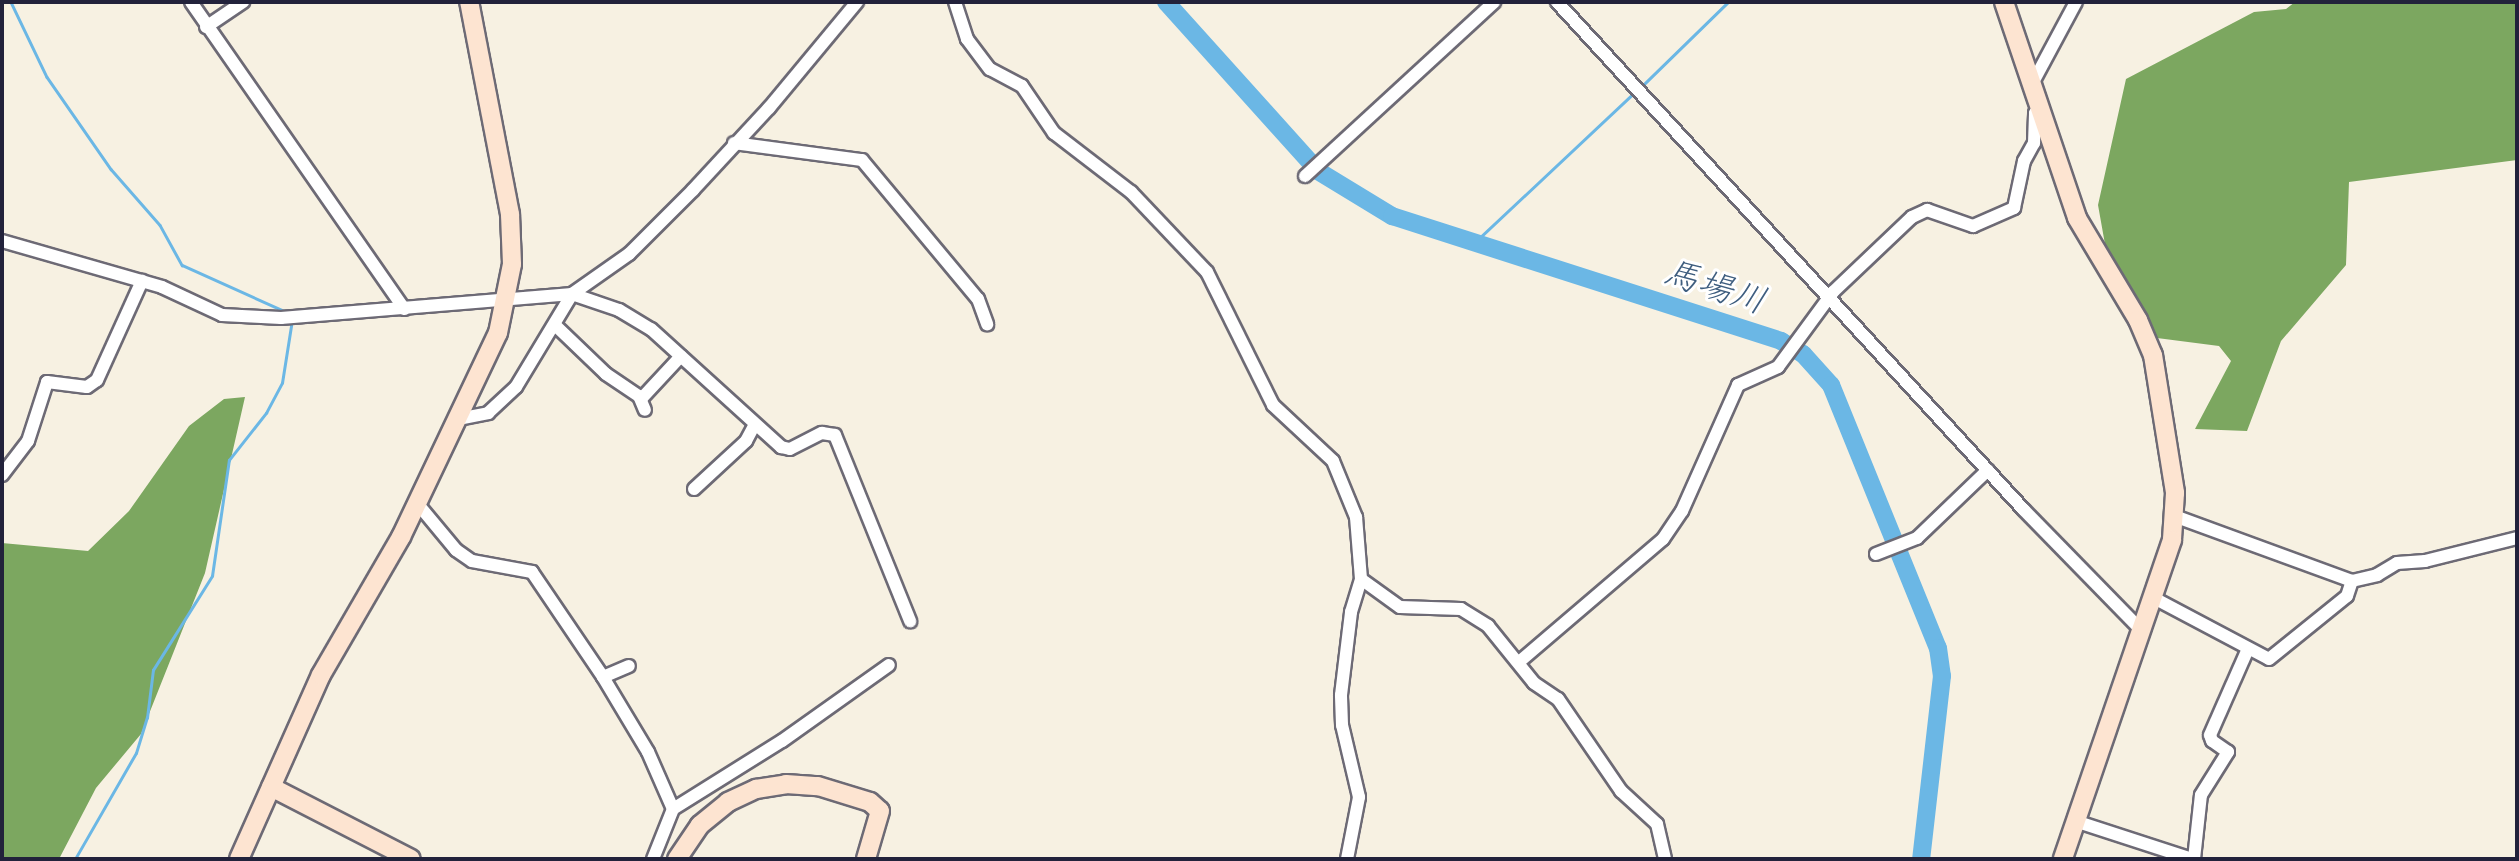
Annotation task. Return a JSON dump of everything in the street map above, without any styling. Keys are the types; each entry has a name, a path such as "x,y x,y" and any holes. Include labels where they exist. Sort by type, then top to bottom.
{"street":[{"path":"191,2 404,309"},
{"path":"206,27 243,2"},
{"path":"239,859 321,675 418,503 495,341 507,298 510,214 469,2"},
{"path":"458,419 470,419 497,406 523,377 556,326 572,294 629,254 734,143 857,2"},
{"path":"955,2 967,39 990,69 1022,86 1054,133 1131,192 1207,272 1273,405 1333,461 1356,517 1361,579 1352,612 1341,695 1342,725 1359,797 1347,859"},
{"path":"1305,176 1494,2"},
{"path":"1557,2 1988,470 2141,630"},
{"path":"2004,2 2031,86 2087,239 2138,320 2153,355 2177,517 2063,859"},
{"path":"2031,86 2076,2"},
{"path":"1519,662 1663,539 1682,511 1733,391 1772,371 1830,299 1918,213 1927,210 1973,226 2014,208 2024,161 2034,143 2035,113 2039,107"},
{"path":"734,143 862,160 978,299 987,324"},
{"path":"2,241 142,281 222,315 237,317 404,309 572,294 631,316 681,356 785,449 822,433 835,435 910,621"},
{"path":"2,475 28,441 47,382 86,387 97,380 142,281"},
{"path":"556,326 606,374 643,404 681,356"},
{"path":"694,489 746,442 755,424"},
{"path":"1876,554 1917,538 1988,470"},
{"path":"418,503 456,550 472,561 532,572 603,677 648,752 673,809"},
{"path":"2177,517 2352,581 2378,575 2397,563 2425,561 2517,538"},
{"path":"1361,579 1400,607 1461,608 1471,614 1519,662 1534,683 1563,705 1593,756 1621,791 1657,824 1665,859"},
{"path":"2152,597 2265,659 2274,657 2347,596 2352,581"},
{"path":"2075,821 2193,859 2201,795 2228,752 2212,741 2210,735 2248,649"},
{"path":"653,859 673,809 782,741 889,665"},
{"path":"603,677 629,666"},
{"path":"677,859 700,825 727,802 756,789 786,784 818,786 870,802 880,811 866,859"},
{"path":"271,787 411,859"}],"green space":[{"path":"2295,2 2517,2 2517,160 2349,182 2346,265 2281,341 2247,431 2195,429 2231,361 2219,346 2157,338 2108,261 2098,205 2126,79 2254,12 2286,9"},
{"path":"245,397 205,573 141,734 96,788 59,859 2,859 2,543 88,551 129,511 189,426 224,399"}],"waterway":[{"path":"11,2 47,77 111,169 160,225 182,265 291,314"},
{"name":"馬場川","path":"1166,2 1318,171 1392,216 1781,341 1803,354 1831,385 1938,648 1942,676 1921,859"},
{"path":"1640,88 1728,2"},
{"path":"1473,244 1635,92"},
{"path":"75,859 136,753 147,718 153,670 212,576 229,460 266,413 282,383 292,320"}]}
